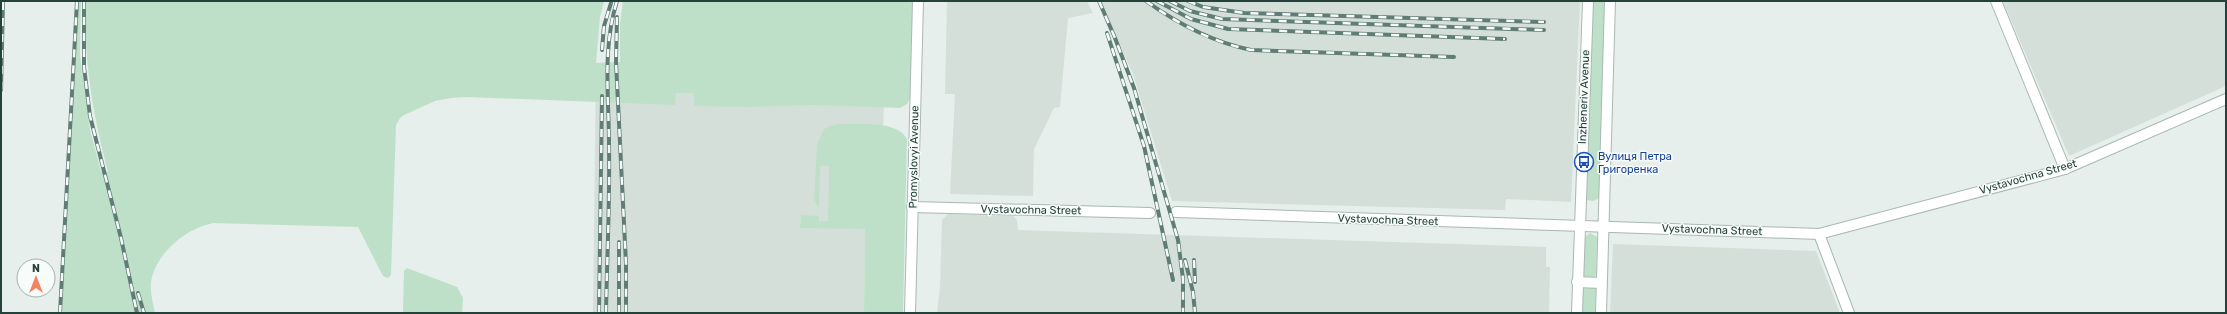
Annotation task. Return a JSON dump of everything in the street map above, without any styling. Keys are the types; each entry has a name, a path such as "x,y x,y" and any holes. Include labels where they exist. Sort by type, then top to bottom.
{"street":[{"name":"Promyslovyi Avenue","path":"910,313 918,1"},
{"name":"Inzheneriv Avenue","path":"1577,313 1588,1"},
{"name":"Inzheneriv Avenue","path":"1600,313 1610,1"},
{"path":"1996,1 2065,169"},
{"name":"Vystavochna Street","path":"1176,212 1579,227 1819,234 2065,169 2226,99"},
{"name":"Vystavochna Street","path":"912,207 1150,213"},
{"path":"1819,234 1849,313"},
{"path":"1577,282 1601,283"}],"shaded area":[{"path":"947,1 1087,1 1093,13 1068,18 1060,107 1054,108 1034,149 1033,196 950,194 955,94 945,94"},
{"path":"1100,1 1580,1 1571,202 1506,199 1505,210 1172,201 1133,74"},
{"path":"2003,1 2226,1 2226,86 2069,156"},
{"path":"655,61 884,104 883,126 867,142 864,313 593,313 596,63"},
{"path":"948,214 1013,216 1017,220 1018,230 1546,247 1546,267 1550,267 1549,313 937,313 940,287 942,220"},
{"path":"1613,244 1816,251 1840,313 1610,313"}],"green space":[{"path":"78,1 81,1 80,56 90,130 101,171 108,172 90,87 85,23 86,1 604,1 600,17 596,63 620,62 620,23 623,1 913,1 910,98 907,104 900,108 813,105 748,107 694,106 694,93 676,93 675,105 466,97 435,101 404,115 400,118 396,125 391,275 388,278 383,276 358,227 213,223 203,226 182,237 165,252 159,261 151,282 151,294 155,313 62,313"},
{"path":"1590,1 1605,1 1599,198 1593,201 1587,200 1585,197"},
{"path":"836,124 875,124 885,126 894,128 902,133 907,139 903,313 864,313 865,229 800,228 801,215 819,216 819,221 828,221 829,166 820,166 819,208 814,200 817,144 824,129"},
{"path":"1590,233 1597,237 1596,275 1594,278 1584,278 1582,273 1583,239"},
{"path":"407,268 457,287 463,298 462,313 403,313 404,271"},
{"path":"1587,286 1596,288 1595,313 1580,313 1582,290"}],"railway":[{"path":"1,90 3,1"},
{"path":"60,313 77,1"},
{"path":"84,1 84,67 90,116 121,238 137,313"},
{"path":"606,313 609,187 607,73 609,37 617,1"},
{"path":"1099,1 1134,88 1178,240 1183,279 1183,313"},
{"path":"1146,1 1183,25 1209,37 1237,47 1251,50 1454,57"},
{"path":"1157,1 1191,19 1228,29 1505,39"},
{"path":"1170,1 1190,11 1222,19 1544,30"},
{"path":"1188,1 1203,7 1244,13 1544,22"},
{"path":"602,50 604,26 611,3"},
{"path":"617,17 616,62 626,264 626,313"},
{"path":"1107,33 1144,146 1173,280"},
{"path":"599,313 602,96"},
{"path":"619,242 619,313"},
{"path":"1185,260 1193,292 1195,313"},
{"path":"1194,260 1195,282"},
{"path":"138,293 144,313"}],"place":[{"name":"Вулиця Петра Григоренка","path":"1584,162"}]}
